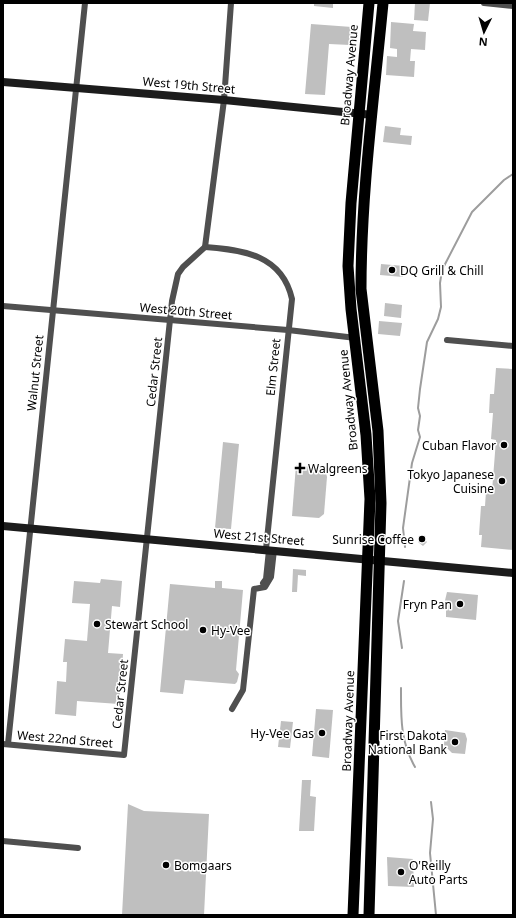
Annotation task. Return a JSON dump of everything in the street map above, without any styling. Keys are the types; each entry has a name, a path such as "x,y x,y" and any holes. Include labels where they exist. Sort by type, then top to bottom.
{"highway":[{"name":"Broadway Avenue","path":"353,915 370,499 368,462 354,338 348,266 358,114 369,3"},
{"name":"Broadway Avenue","path":"369,915 380,560 381,468 361,289 361,263 364,207 382,3"}],"street":[{"name":"Walnut Street","path":"6,744 53,311 84,3"},
{"path":"205,247 224,100 231,3"},
{"path":"484,3 513,6"},
{"name":"West 19th Street","path":"3,82 224,100 373,115"},
{"name":"Cedar Street","path":"124,755 172,301 178,274 183,267 205,247"},
{"name":"Elm Street","path":"205,247 249,253 264,260 281,272 289,286 292,299 288,330 270,550 266,579 259,588 254,589 243,690 232,708"},
{"name":"West 20th Street","path":"3,306 288,330 366,339"},
{"path":"447,340 513,346"},
{"name":"West 21st Street","path":"3,526 513,573"},
{"name":"West 22nd Street","path":"6,744 124,755"},
{"path":"3,842 78,848"}],"building":[{"path":"314,3 333,3 333,8 314,6"},
{"path":"415,3 430,3 428,21 414,20"},
{"path":"391,22 414,24 413,31 426,32 425,50 411,49 410,61 415,61 414,77 386,75 387,56 397,57 397,49 390,48"},
{"path":"311,24 352,27 350,45 329,44 325,95 305,94"},
{"path":"385,126 401,128 400,135 412,136 411,145 383,142"},
{"name":"DQ Grill & Chill","path":"381,264 404,266 403,277 380,275"},
{"path":"385,303 402,305 401,318 384,316"},
{"path":"379,321 402,323 400,336 378,334"},
{"path":"496,368 513,369 513,550 481,547 482,535 479,535 481,506 485,506 486,491 492,491 496,440 491,439 493,413 489,413 490,394 494,394"},
{"path":"223,442 239,444 231,529 215,528"},
{"name":"Walgreens","path":"296,465 325,468 327,477 324,514 319,518 292,516"},
{"name":"Sunrise Coffee","path":"422,537 427,542 423,546 418,542"},
{"path":"293,569 306,570 306,576 298,575 297,592 292,592"},
{"path":"101,579 122,581 120,607 112,606 108,653 123,654 119,704 77,701 76,716 55,714 57,681 66,682 67,662 63,662 65,639 87,641 90,604 72,603 74,581 100,583"},
{"name":"Hy-Vee","path":"215,581 222,581 222,588 243,590 236,670 239,674 237,682 235,684 185,680 183,694 160,692 170,584 215,588"},
{"name":"Fryn Pan","path":"447,592 478,595 476,620 446,617 446,609 443,609"},
{"name":"Hy-Vee Gas","path":"316,709 333,710 329,758 312,756"},
{"path":"281,721 293,722 290,748 278,747"},
{"name":"First Dakota National Bank","path":"445,730 465,733 467,739 465,754 452,753 444,745"},
{"path":"302,780 311,780 310,796 316,797 314,831 299,831"},
{"name":"Bomgaars","path":"128,804 144,811 209,814 204,915 122,915"},
{"name":"O'Reilly Auto Parts","path":"387,857 413,859 414,887 388,886"}],"waterway":[{"path":"405,547 403,528 412,463 420,437 418,430 420,416 418,408 420,389 427,342 438,319 441,307 440,283 442,270 472,212 504,180 513,174"},
{"path":"402,648 398,621 404,581"},
{"path":"401,688 402,729 406,748 415,767"},
{"path":"431,802 433,819 430,853 436,915"}],"place":[{"name":"DQ Grill & Chill","path":"392,270"},
{"name":"Cuban Flavor","path":"504,445"},
{"name":"Walgreens","path":"300,468"},
{"name":"Tokyo Japanese Cuisine","path":"502,481"},
{"name":"Sunrise Coffee","path":"422,539"},
{"name":"Fryn Pan","path":"460,604"},
{"name":"Stewart School","path":"97,624"},
{"name":"Hy-Vee","path":"203,630"},
{"name":"Hy-Vee Gas","path":"322,733"},
{"name":"First Dakota National Bank","path":"455,742"},
{"name":"Bomgaars","path":"166,865"},
{"name":"O'Reilly Auto Parts","path":"401,872"}]}
